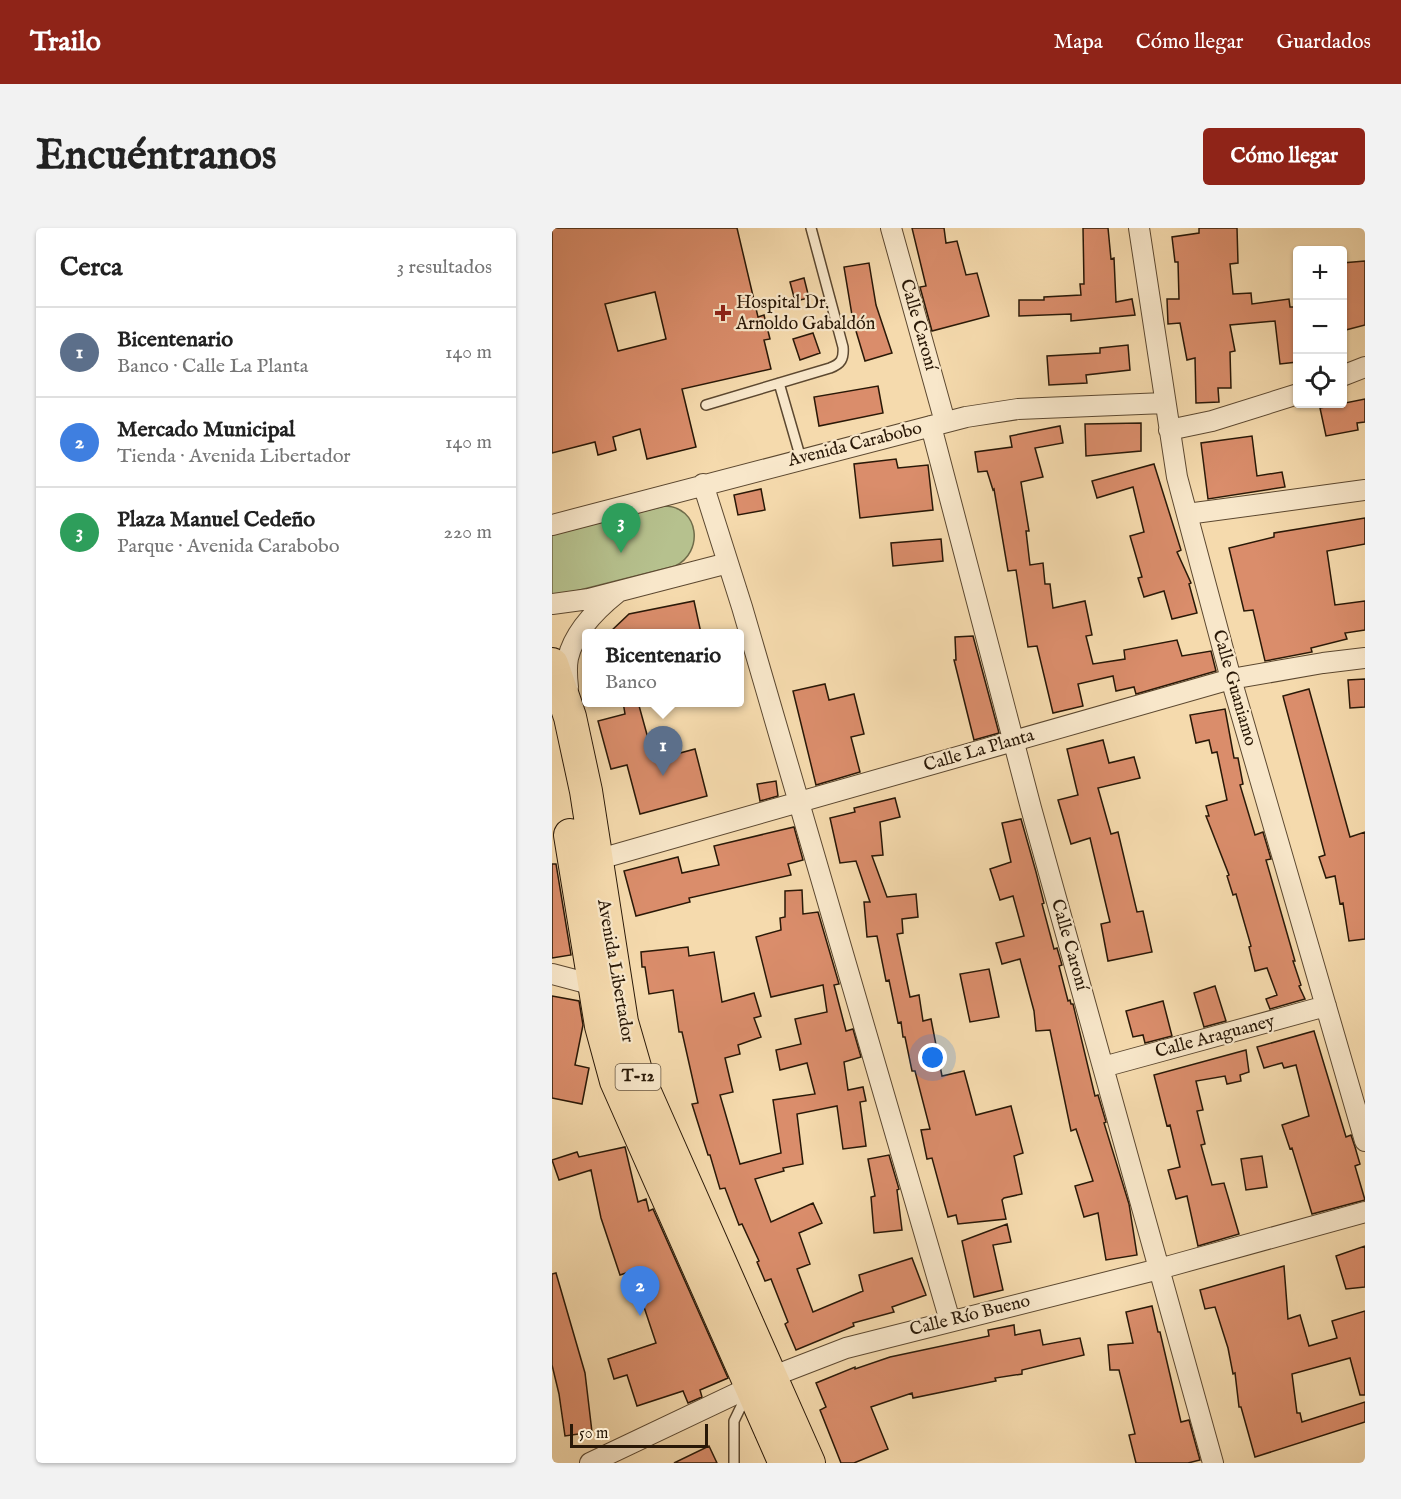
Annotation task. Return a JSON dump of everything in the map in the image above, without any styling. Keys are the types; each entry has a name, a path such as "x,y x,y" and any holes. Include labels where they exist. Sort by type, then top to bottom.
{"highway":[{"name":"Avenida Libertador","path":"552,664 561,727 564,795 594,986 608,1055 624,1103 761,1382 809,1463"},
{"name":"Avenida Libertador","path":"561,727 586,791 622,1022 637,1074 761,1382 785,1463"}],"street":[{"name":"Calle Caroní","path":"891,228 1014,741 1213,1463"},
{"name":"Calle Guaniamo","path":"1139,228 1169,430 1187,514 1231,679 1365,1141"},
{"path":"1347,374 1365,367"},
{"path":"1169,430 1222,418 1293,396"},
{"name":"Avenida Carabobo","path":"552,525 703,484 992,412 1018,408 1165,403"},
{"path":"703,484 799,802 950,1321"},
{"path":"1187,514 1365,490"},
{"path":"552,604 589,599 728,563"},
{"path":"583,629 601,606 620,591"},
{"path":"561,727 568,657 582,630"},
{"name":"Calle La Planta","path":"596,860 1231,679 1365,658"},
{"path":"552,974 594,986"},
{"name":"Calle Araguaney","path":"1103,1067 1326,1006"},
{"name":"Calle Río Bueno","path":"590,1463 761,1382 846,1348 1159,1269 1365,1212"}],"lane":[{"path":"706,405 839,365 843,357 843,347 811,228"},
{"path":"780,383 801,459"},
{"path":"734,1463 734,1421 761,1382"}],"green space":[{"path":"664,506 676,508 691,522 694,541 691,551 684,560 675,566 552,597 552,535"}],"building":[{"path":"552,228 737,228 758,317 764,315 770,339 764,340 771,369 682,389 696,447 647,459 640,429 613,437 616,450 598,455 595,442 552,453","holes":["655,292 666,339 618,351 605,304"]},
{"path":"912,228 944,228 946,243 957,241 966,275 977,273 989,316 932,331 920,287 926,286"},
{"path":"1083,228 1108,228 1111,259 1114,258 1116,302 1132,299 1135,315 1071,321 1071,314 1019,316 1019,300 1044,300 1044,297 1081,295 1080,284 1084,284"},
{"path":"1199,228 1237,228 1238,263 1230,264 1233,294 1251,293 1252,304 1289,299 1290,307 1293,307 1293,362 1280,364 1275,321 1230,325 1235,351 1230,352 1231,388 1218,388 1219,402 1196,403 1195,358 1187,360 1180,323 1168,324 1167,299 1179,299 1178,262 1175,262 1172,237 1199,233"},
{"path":"1365,261 1365,325 1347,330 1347,300 1347,263"},
{"path":"869,263 876,305 892,353 865,361 853,321 844,267"},
{"path":"804,278 809,298 795,301 790,282"},
{"path":"813,333 820,353 800,360 793,339"},
{"path":"1128,345 1130,370 1086,375 1087,383 1049,385 1047,356 1100,353 1100,348"},
{"path":"878,386 883,413 819,426 814,397"},
{"path":"1365,399 1365,422 1357,423 1358,430 1326,436 1320,408 1347,408 1347,403"},
{"path":"1141,423 1141,451 1086,456 1085,424"},
{"path":"1060,426 1063,443 1035,448 1043,477 1021,482 1029,531 1026,531 1030,565 1043,563 1045,584 1050,584 1053,608 1085,601 1092,635 1086,636 1093,664 1125,659 1124,650 1177,640 1182,656 1211,651 1216,671 1136,694 1134,687 1116,691 1113,676 1078,684 1083,706 1053,713 1037,646 1028,647 1016,570 1008,571 994,489 987,471 978,472 975,452 1012,447 1010,436"},
{"path":"1252,436 1257,476 1282,472 1285,487 1208,499 1201,443"},
{"path":"896,459 898,468 928,465 933,510 860,518 854,464"},
{"path":"1154,464 1181,550 1177,552 1191,583 1189,584 1197,613 1172,619 1164,591 1144,597 1138,578 1142,577 1130,536 1144,532 1133,487 1097,498 1092,481"},
{"path":"761,489 765,510 738,515 734,495"},
{"path":"1365,518 1365,544 1327,551 1335,605 1365,601 1365,630 1345,633 1347,639 1311,648 1312,652 1265,661 1253,610 1244,611 1229,548 1274,537 1274,533"},
{"path":"941,539 943,561 893,566 891,543"},
{"path":"694,601 700,629 613,629 629,614"},
{"path":"973,636 999,733 974,740 954,660 956,660 955,637"},
{"path":"1365,679 1365,707 1350,708 1348,680"},
{"path":"825,684 829,700 854,694 864,734 851,737 860,772 816,785 793,691"},
{"path":"1309,689 1350,837 1365,832 1365,939 1349,941 1343,903 1340,904 1335,876 1326,878 1319,857 1325,855 1283,696"},
{"path":"624,707 639,707 654,760 695,749 707,796 640,814 627,765 611,769 598,721 625,714"},
{"path":"1225,709 1234,758 1238,758 1243,784 1240,785 1255,835 1263,832 1271,859 1266,860 1295,961 1293,961 1301,985 1299,986 1305,999 1270,1009 1266,999 1277,995 1267,968 1255,971 1249,947 1251,946 1236,894 1233,895 1227,876 1229,875 1206,816 1209,816 1206,806 1227,800 1217,752 1212,753 1209,740 1196,743 1190,715"},
{"path":"1103,740 1109,763 1134,757 1140,778 1098,788 1111,834 1118,832 1137,912 1143,911 1152,952 1108,961 1101,924 1110,922 1090,838 1071,844 1058,800 1078,795 1067,749"},
{"path":"776,781 778,796 760,801 757,784"},
{"path":"895,798 900,817 880,822 883,855 872,856 887,897 916,894 918,917 902,919 903,933 897,934 910,997 919,995 923,1021 931,1019 942,1076 964,1071 976,1115 1011,1106 1023,1153 1014,1156 1022,1194 1002,1200 1006,1219 958,1224 956,1215 948,1217 932,1158 927,1159 921,1130 930,1129 915,1071 912,1071 901,1022 898,1023 889,980 886,981 877,936 867,937 864,902 870,902 856,861 840,863 830,818 855,812 854,808"},
{"path":"1021,819 1054,949 1057,948 1062,965 1059,966 1068,1001 1070,1000 1073,1004 1095,1096 1098,1095 1106,1122 1104,1123 1129,1204 1137,1255 1106,1260 1098,1213 1084,1217 1075,1186 1093,1181 1076,1129 1071,1131 1050,1030 1036,1031 1034,1011 1020,959 1002,964 996,943 1024,936 1013,896 1000,900 990,869 1011,862 1002,823"},
{"path":"794,827 803,860 788,864 791,875 689,898 690,902 636,916 624,871 678,857 682,873 719,865 714,846"},
{"path":"552,864 556,864 571,955 552,958"},
{"path":"802,890 803,914 818,912 839,984 834,985 846,1031 853,1029 861,1057 844,1062 848,1090 863,1087 866,1101 860,1102 866,1146 843,1149 837,1106 797,1114 803,1164 783,1168 784,1171 755,1179 771,1222 813,1203 822,1223 799,1233 810,1264 797,1269 813,1312 863,1291 859,1275 912,1258 926,1295 892,1307 894,1312 853,1323 854,1326 796,1350 771,1279 765,1281 757,1262 759,1261 742,1224 739,1225 725,1188 720,1189 710,1155 708,1155 692,1104 698,1103 682,1032 679,1032 673,990 649,994 645,967 642,967 641,952 688,947 689,956 714,952 722,1002 754,993 761,1016 754,1018 761,1037 738,1045 740,1054 725,1058 733,1092 720,1095 740,1164 781,1153 773,1100 815,1094 807,1063 780,1070 776,1050 801,1044 795,1019 827,1012 823,985 771,997 756,937 781,930 780,918 785,917 785,891"},
{"path":"989,969 999,1017 970,1022 960,974"},
{"path":"1215,986 1226,1021 1204,1027 1194,993"},
{"path":"552,996 579,1001 583,1025 575,1065 589,1068 582,1104 552,1098"},
{"path":"1163,1001 1172,1036 1145,1043 1143,1035 1133,1037 1126,1011"},
{"path":"1314,1031 1346,1137 1351,1135 1355,1147 1360,1164 1355,1166 1365,1200 1312,1214 1292,1148 1290,1149 1282,1125 1309,1116 1296,1065 1284,1068 1282,1063 1264,1068 1257,1047"},
{"path":"1246,1050 1249,1072 1240,1075 1241,1081 1227,1084 1225,1076 1196,1081 1203,1110 1197,1111 1205,1144 1201,1145 1212,1185 1224,1183 1239,1234 1198,1246 1187,1196 1176,1199 1168,1170 1180,1167 1154,1075"},
{"path":"625,1147 638,1202 646,1199 649,1211 653,1209 728,1378 700,1390 702,1397 688,1403 683,1391 637,1406 627,1375 614,1379 608,1359 656,1343 632,1271 620,1275 601,1218 591,1170 559,1180 552,1160 577,1152 579,1157"},
{"path":"889,1155 899,1189 897,1190 902,1230 874,1233 871,1197 875,1196 868,1159"},
{"path":"1262,1156 1267,1187 1246,1190 1241,1159"},
{"path":"1007,1224 1011,1242 993,1245 1003,1290 974,1297 962,1241"},
{"path":"1365,1246 1365,1287 1346,1289 1336,1256"},
{"path":"1284,1266 1288,1319 1300,1315 1309,1346 1337,1338 1332,1321 1365,1311 1365,1395 1360,1395 1350,1358 1292,1374 1297,1413 1300,1413 1302,1422 1365,1402 1365,1422 1255,1457 1241,1407 1239,1407 1235,1373 1233,1374 1228,1348 1215,1307 1205,1309 1200,1290"},
{"path":"556,1273 585,1373 592,1432 565,1436 552,1365 552,1274"},
{"path":"1152,1306 1181,1422 1189,1420 1200,1460 1188,1463 1136,1463 1129,1435 1135,1434 1119,1370 1110,1370 1108,1345 1133,1343 1126,1312"},
{"path":"1014,1325 1015,1335 1040,1330 1043,1345 1080,1338 1084,1355 1022,1370 1022,1374 995,1378 996,1381 913,1398 912,1393 871,1407 888,1449 854,1463 841,1463 820,1410 826,1407 816,1383 855,1367 855,1369 890,1357 989,1336 988,1330"},
{"path":"709,1446 717,1463 674,1463"}],"place":[{"name":"Hospital Dr. Arnoldo Gabaldón","path":"723,313"},
{"name":"Plaza Manuel Cedeño","path":"621,553"},
{"name":"Bicentenario","path":"663,776"},
{"name":"Mercado Municipal","path":"640,1316"}]}
